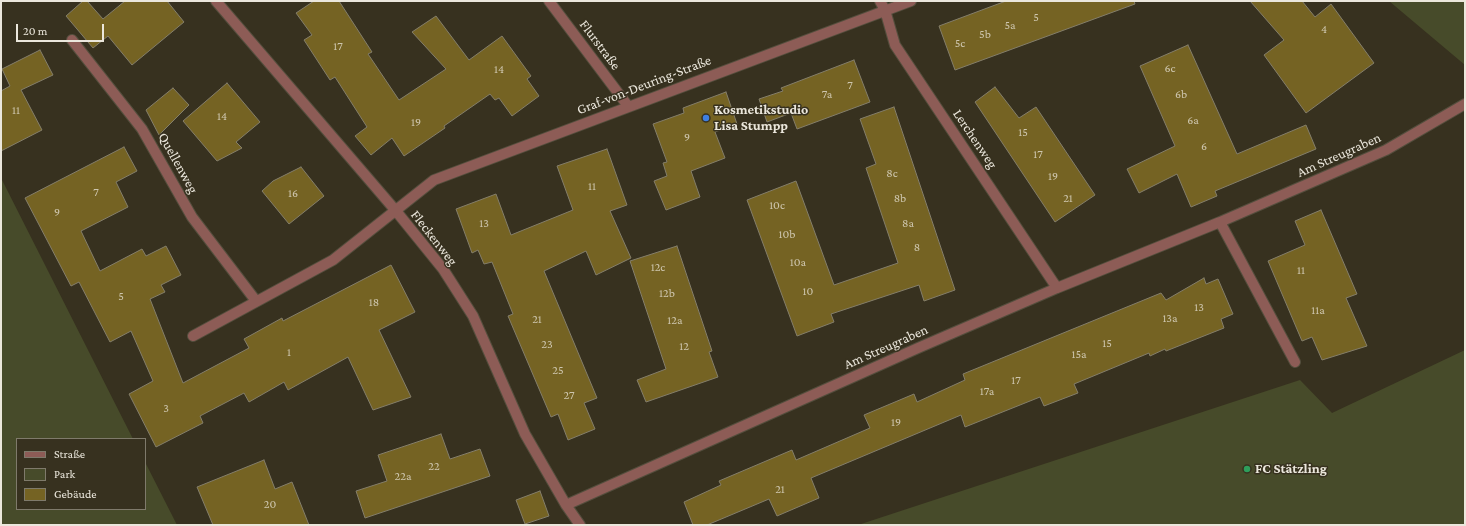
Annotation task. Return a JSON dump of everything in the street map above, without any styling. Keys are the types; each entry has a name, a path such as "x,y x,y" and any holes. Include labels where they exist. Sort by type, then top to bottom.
{"street":[{"name":"Fleckenweg","path":"216,1 396,211 443,269 473,316 525,434 566,505 580,525"},
{"name":"Flurstraße","path":"548,1 628,106"},
{"name":"Graf-von-Deuring-Straße","path":"396,211 434,180 628,106 882,5 911,1"},
{"name":"Lerchenweg","path":"882,5 895,45 1057,288"},
{"name":"Quellenweg","path":"72,40 142,129 192,218 256,301"},
{"name":"Am Streugraben","path":"566,505 709,440 1057,288 1220,222 1386,150 1465,104"},
{"path":"192,336 332,260 396,211"},
{"path":"1220,222 1295,362"}],"green space":[{"path":"1389,1 1465,1 1465,65"},
{"path":"1,178 132,438 16,438 16,510 146,510 146,464 177,525 1,525"},
{"name":"FC Stätzling","path":"1465,350 1465,525 858,525 1300,380 1332,413"}],"building":[{"path":"83,1 87,1 103,19 125,1 167,1 184,22 132,65 108,36 93,48 66,16"},
{"path":"314,1 339,1 372,52 368,54 399,100 446,69 412,32 436,16 469,60 502,36 531,76 527,79 539,96 512,116 499,98 495,100 490,94 444,126 445,128 404,156 392,138 371,155 355,136 367,127 335,77 330,80 304,40 312,35 296,13"},
{"path":"1006,1 1134,1 1135,4 955,70 939,26"},
{"path":"1250,1 1302,1 1315,17 1331,4 1374,63 1306,113 1264,55 1284,40"},
{"path":"1188,45 1237,154 1306,125 1316,149 1215,191 1217,196 1191,207 1177,174 1139,193 1127,169 1175,146 1140,66"},
{"path":"40,50 53,75 21,90 42,130 1,151 1,91 10,86 2,69"},
{"path":"854,60 870,102 797,129 791,113 767,122 759,99 783,91 781,88"},
{"path":"227,83 260,122 236,142 242,148 217,161 183,121"},
{"path":"995,87 1019,118 1036,107 1095,195 1055,222 975,102"},
{"path":"173,88 189,105 159,135 146,110"},
{"path":"726,92 737,124 715,132 725,158 691,171 700,197 666,210 654,181 667,176 663,163 667,162 653,124 684,113 683,108"},
{"path":"894,107 955,290 924,301 919,285 831,314 834,322 797,336 747,200 796,181 834,285 898,263 866,168 876,164 860,119"},
{"path":"124,147 137,171 116,182 128,207 81,231 100,271 142,249 146,256 166,246 181,275 161,285 165,292 150,299 183,383 249,348 244,339 282,318 283,321 391,265 415,312 379,330 411,397 373,410 348,357 288,390 284,382 249,402 244,393 200,416 203,423 156,447 129,394 153,381 131,331 110,342 79,282 71,286 25,198"},
{"path":"607,149 627,205 610,211 631,258 596,275 586,251 544,271 597,398 584,403 595,429 568,440 558,414 551,417 508,316 513,314 492,262 484,264 478,250 472,253 456,209 496,194 511,235 573,210 557,166"},
{"path":"301,167 324,196 289,224 262,191 273,181"},
{"path":"1321,210 1357,294 1346,298 1367,346 1322,360 1312,337 1302,341 1268,261 1305,245 1295,221"},
{"path":"677,246 712,351 709,352 718,377 646,402 637,380 666,369 630,261"},
{"path":"1204,278 1206,284 1218,279 1233,314 1221,319 1224,328 1166,351 1165,349 1150,356 1149,353 1074,384 1078,393 1044,406 1040,397 965,427 961,415 811,478 819,498 777,516 769,499 707,525 693,525 684,502 721,485 719,481 792,450 796,460 870,428 864,415 914,394 917,402 965,380 963,374 1161,293 1166,300"},
{"path":"441,434 450,459 480,449 490,476 365,518 356,491 387,481 378,455"},
{"path":"264,460 275,489 292,482 309,525 213,525 197,487"},
{"path":"540,491 549,516 525,524 516,500"}],"place":[{"name":"Kosmetikstudio Lisa Stumpp","path":"706,118"},
{"name":"FC Stätzling","path":"1247,469"}]}
